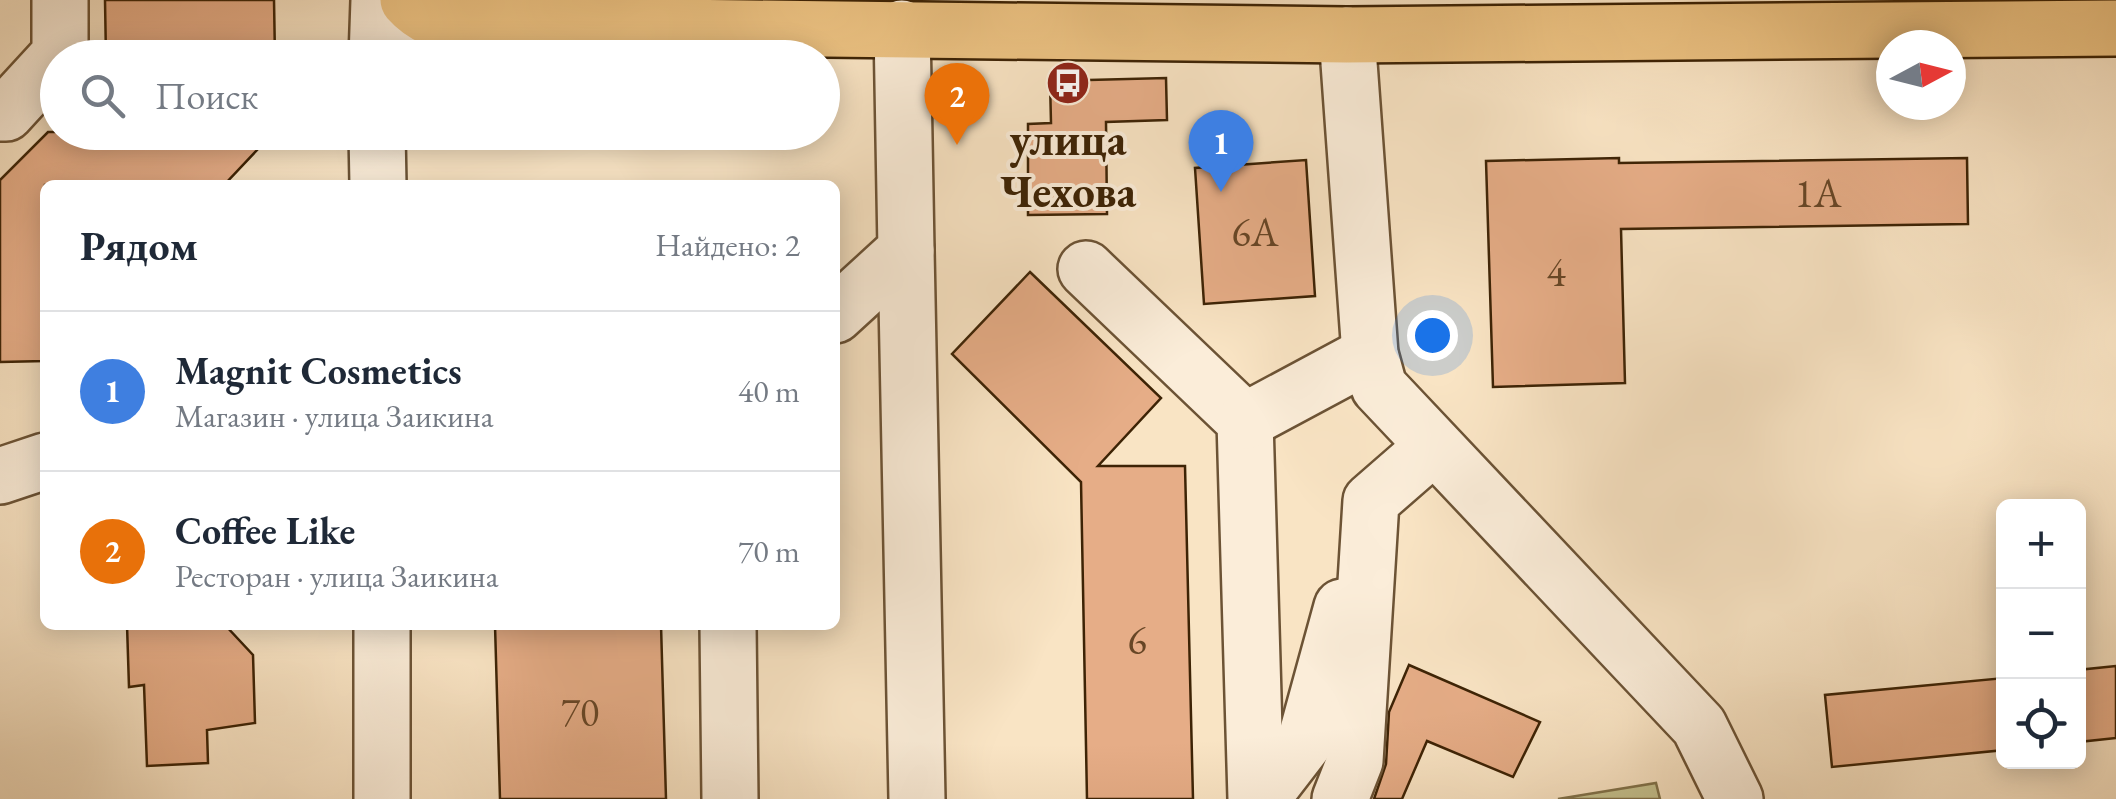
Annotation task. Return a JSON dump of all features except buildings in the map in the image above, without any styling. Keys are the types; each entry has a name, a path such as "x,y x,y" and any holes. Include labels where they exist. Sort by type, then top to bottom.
{"main road":[{"path":"408,0 438,21 500,18 1347,35 1524,17 2084,19"},
{"path":"803,0 884,28"}],"street":[{"path":"60,0 60,40"},
{"path":"378,40 379,0"},
{"path":"431,40 500,18"},
{"path":"884,28 906,250 917,799"},
{"path":"1347,35 1370,354 1379,387 1699,726 1736,799"},
{"path":"0,114 6,113 40,76"},
{"path":"378,150 378,180"},
{"path":"840,310 906,250"},
{"path":"1086,268 1245,421 1258,799"},
{"path":"1245,421 1370,354"},
{"path":"1258,799 1305,742 1371,501 1434,447"},
{"path":"0,476 40,463"},
{"path":"1340,799 1356,762 1371,501"},
{"path":"382,630 382,799"},
{"path":"728,630 730,799"}],"shaded area":[{"path":"1656,783 1660,799 1558,799"}],"place":[{"name":"улица Чехова","path":"1068,83"},
{"name":"Coffee Like","path":"957,145"},
{"name":"Magnit Cosmetics","path":"1221,192"}]}
